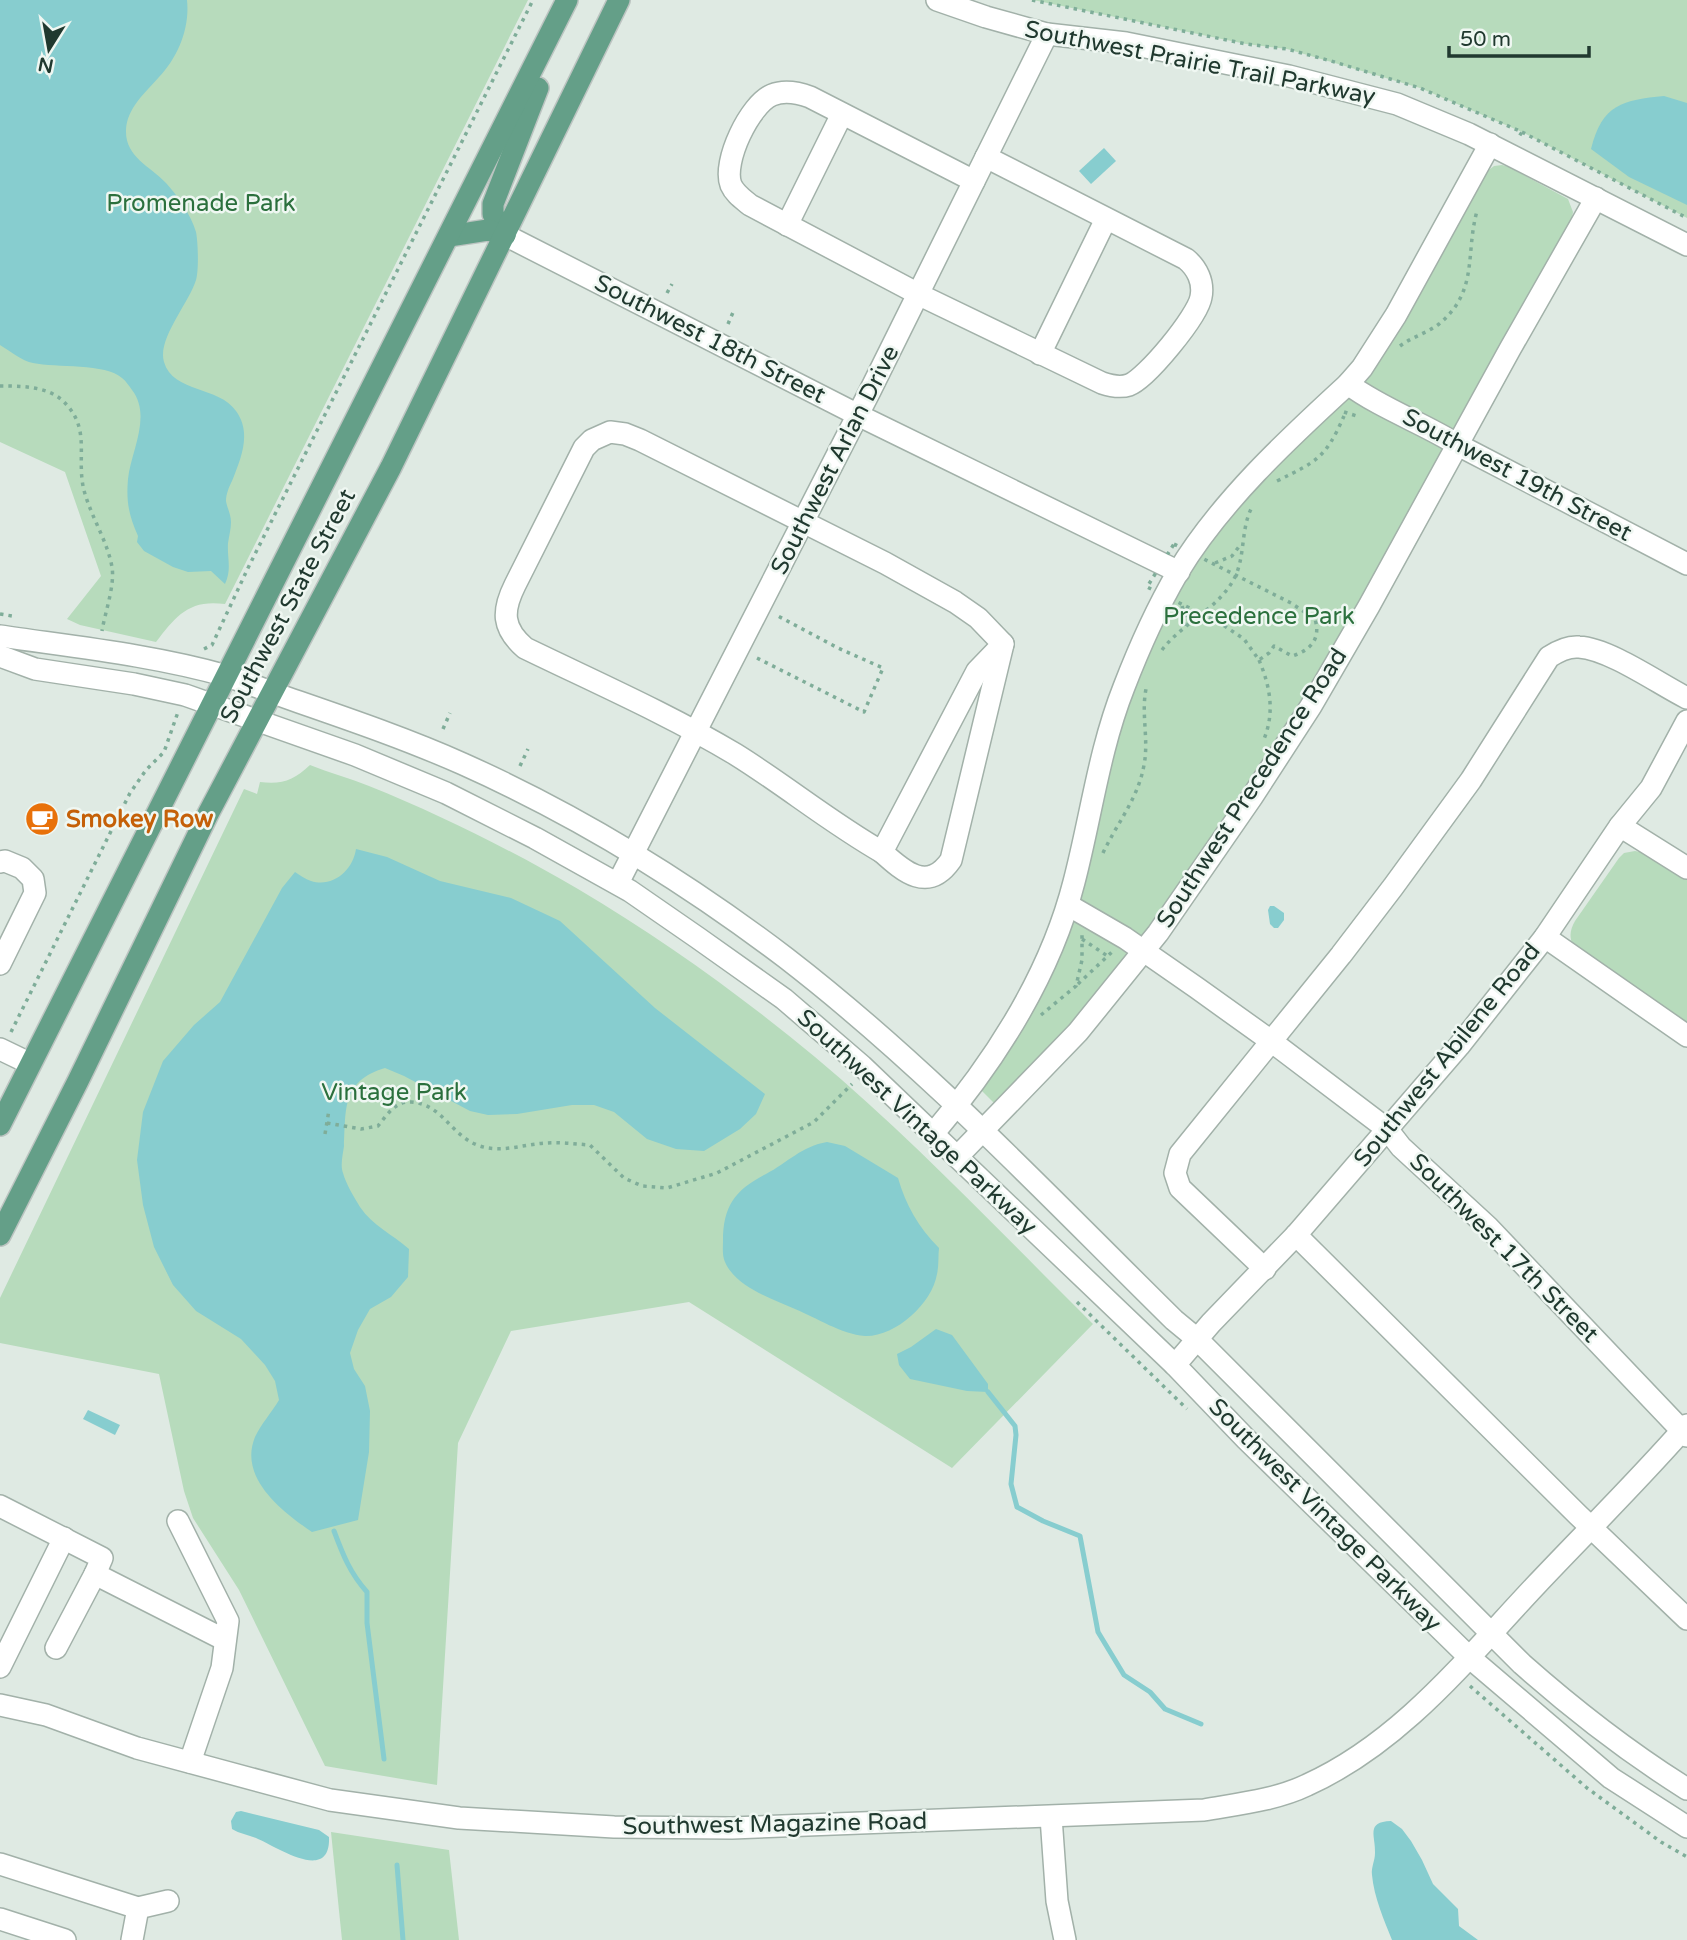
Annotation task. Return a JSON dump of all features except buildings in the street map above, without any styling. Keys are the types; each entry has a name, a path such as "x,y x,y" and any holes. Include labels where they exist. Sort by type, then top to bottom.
{"main road":[{"name":"Southwest State Street","path":"0,1236 208,814 391,467 619,0"},
{"name":"Southwest State Street","path":"0,1125 564,6"},
{"path":"505,235 494,214 496,195 542,77 564,6"},
{"path":"449,236 488,230 505,235"}],"street":[{"name":"Southwest Prairie Trail Parkway","path":"937,0 1047,34 1126,43 1346,89 1397,104 1490,144 1687,244"},
{"name":"Southwest Arlan Drive","path":"618,883 858,415 1047,34"},
{"path":"974,181 802,94 777,93 759,104 737,142 729,164 733,190 750,205 918,294 1102,383 1114,387 1125,386 1142,377 1195,314 1202,297 1202,289 1194,265 986,157"},
{"path":"787,225 842,114"},
{"path":"933,1134 992,1059 1076,911 1114,714 1150,626 1173,598 1170,567 1193,552 1247,482 1347,397 1396,315 1490,144"},
{"name":"Southwest Precedence Road","path":"957,1157 1078,1032 1144,951 1197,879 1311,706 1596,198"},
{"path":"1040,354 1106,219"},
{"name":"Southwest 18th Street","path":"505,235 858,415 1170,567"},
{"name":"Southwest 19th Street","path":"1347,397 1439,433 1687,564"},
{"path":"617,433 640,440 803,521 955,602 971,613 1003,644 951,860 936,874 915,876 901,869 882,852 855,837 769,776 695,733 525,648 509,631 506,608 509,596 584,449 592,440 604,434 617,433"},
{"name":"Southwest Vintage Parkway","path":"0,636 152,659 227,676 367,725 461,763 551,807 633,854 712,905 785,958 847,1008 957,1106 1556,1695 1632,1754 1687,1789"},
{"path":"882,852 977,670 1003,644"},
{"path":"1265,1269 1180,1188 1175,1173 1180,1154 1341,955 1434,832 1501,734 1549,657 1567,648 1587,648 1606,655 1687,698"},
{"name":"Southwest Vintage Parkway","path":"0,656 35,669 186,695 355,755 446,793 618,883 784,999 862,1066 1174,1365 1462,1664 1611,1778 1687,1827"},
{"name":"Southwest Abilene Road","path":"1174,1365 1296,1235 1459,1046 1545,937 1620,826 1651,788 1687,720"},
{"path":"1620,826 1687,868"},
{"path":"0,862 5,860 22,869 33,879 35,893 0,964"},
{"name":"Southwest 17th Street","path":"1076,911 1144,951 1271,1041 1387,1129 1401,1147 1488,1227 1685,1431"},
{"path":"1545,937 1687,1036"},
{"path":"1,1049 29,1063"},
{"path":"1296,1235 1590,1527 1687,1619"},
{"name":"Southwest Magazine Road","path":"0,1705 46,1715 137,1748 330,1800 459,1818 614,1827 732,1828 1204,1811 1258,1800 1306,1786 1353,1761 1387,1737 1462,1664 1590,1527 1685,1431"},
{"path":"0,1506 103,1558 56,1648"},
{"path":"178,1521 228,1621 222,1668 190,1762"},
{"path":"0,1667 65,1538"},
{"path":"94,1574 225,1640"},
{"name":"Southwest Magazine Road","path":"0,1690 46,1715"},
{"path":"1051,1817 1056,1901 1065,1940"},
{"path":"0,1864 138,1908 168,1901"},
{"path":"132,1940 138,1908"},
{"path":"0,1919 65,1940"}],"path":[{"path":"196,669 205,649 212,645 223,625 248,568 533,0"},
{"path":"1522,131 1687,218"},
{"path":"1397,349 1440,323 1462,296 1470,271 1478,208"},
{"path":"667,293 671,284"},
{"path":"728,324 734,310"},
{"path":"0,386 21,386 60,398 72,411 78,425 83,438 81,472 84,489 112,569 101,633"},
{"path":"1271,483 1308,466 1324,454 1347,397 1367,421"},
{"path":"1160,653 1183,628 1227,591 1236,576 1252,506"},
{"path":"1214,564 1232,556 1242,542"},
{"path":"1259,660 1274,646 1292,656 1310,649 1317,638 1315,619 1174,544 1170,567 1147,587 1173,598 1244,639 1259,660 1271,697 1270,717 1263,741"},
{"path":"1173,598 1186,619 1183,628"},
{"path":"757,658 864,712 883,668 778,616"},
{"path":"1098,862 1131,804 1141,779 1146,752 1144,702 1147,683"},
{"path":"1,1049 130,793 146,770 164,752 186,695"},
{"path":"443,729 450,713"},
{"path":"520,766 528,749"},
{"path":"1035,1020 1076,986 1082,960 1082,939 1076,911"},
{"path":"1082,939 1128,970"},
{"path":"843,1076 859,1090"},
{"path":"327,1123 361,1129 378,1126 391,1109 407,1102 426,1104 439,1112 463,1137 479,1145 521,1148 544,1143 590,1145 624,1178 642,1186 667,1188 717,1173 814,1122 852,1084"},
{"path":"325,1134 329,1110"},
{"path":"1070,1295 1193,1414"},
{"path":"1462,1664 1474,1691 1587,1787 1661,1842 1687,1857"}],"green space":[{"name":"Promenade Park","path":"0,0 528,0 225,604 202,604 184,611 156,642 80,625 67,619 101,576 65,472 0,442"},
{"path":"1033,0 1687,0 1687,218 1522,132 1420,88 1287,49 1246,44"},
{"name":"Precedence Park","path":"1502,165 1568,199 1573,212 1571,223 1304,703 1145,939 1088,1007 996,1105 980,1089 1009,1047 1122,716 1160,626 1205,548 1249,493 1297,445 1486,172 1494,166"},
{"name":"Vintage Park","path":"310,765 396,797 501,847 609,908 700,968 787,1034 851,1088 957,1188 1093,1324 952,1468 689,1302 511,1331 458,1443 437,1785 325,1766 239,1590 193,1518 184,1491 159,1374 0,1343 0,1298 244,789 257,794 260,782 275,783 287,780"},
{"path":"1624,853 1645,853 1687,878 1687,1026 1573,946 1571,933 1575,921 1619,858"},
{"path":"331,1832 449,1850 459,1940 342,1940"}],"water":[{"path":"0,0 187,0 187,21 177,51 166,69 133,108 126,130 134,154 175,194 196,232 196,280 169,332 163,353 164,362 169,372 186,385 228,403 241,419 243,428 241,455 226,498 231,522 225,584 211,571 188,572 173,567 144,551 137,542 127,487 139,434 140,411 138,400 125,381 115,373 105,370 29,362 0,345"},
{"path":"1664,96 1687,103 1687,205 1629,177 1591,149 1601,122 1616,107 1637,100"},
{"path":"1104,148 1116,161 1091,184 1079,171"},
{"path":"356,849 387,857 440,881 511,898 560,921 655,1008 765,1094 756,1114 740,1129 704,1151 676,1149 647,1139 614,1112 594,1105 488,1115 470,1111 385,1068 361,1080 349,1098 342,1170 350,1190 365,1214 409,1249 408,1277 391,1297 370,1309 358,1330 350,1353 354,1369 365,1386 370,1411 369,1452 358,1520 312,1532 288,1514 266,1492 253,1466 251,1452 255,1437 279,1400 275,1381 265,1365 241,1339 196,1311 173,1285 154,1247 143,1205 137,1160 143,1112 163,1061 194,1025 220,1002 282,888 295,872 311,881 319,882 327,882 341,876 351,864"},
{"path":"1270,906 1284,913 1284,920 1278,928 1270,924"},
{"path":"827,1142 845,1146 898,1178 914,1215 939,1248 937,1274 928,1296 900,1325 877,1335 865,1336 847,1332 766,1296 737,1278 724,1260 725,1218 739,1193 802,1151"},
{"path":"936,1329 952,1335 988,1384 988,1392 967,1391 910,1379 899,1365 897,1354"},
{"path":"88,1410 120,1425 115,1435 83,1419"},
{"path":"236,1812 319,1830 329,1837 327,1851 321,1858 301,1859 235,1831 231,1821"},
{"path":"1391,1821 1402,1829 1411,1841 1433,1884 1458,1909 1459,1926 1478,1940 1392,1940 1377,1900 1372,1872 1375,1827"}],"waterway":[{"path":"988,1392 1015,1426 1011,1484 1017,1507 1080,1536 1098,1632 1124,1675 1150,1692 1165,1709 1201,1724"},
{"path":"334,1531 356,1578 367,1592 367,1623 384,1759"},
{"path":"397,1865 403,1940"}],"place":[{"name":"Smokey Row","path":"42,819"}]}
